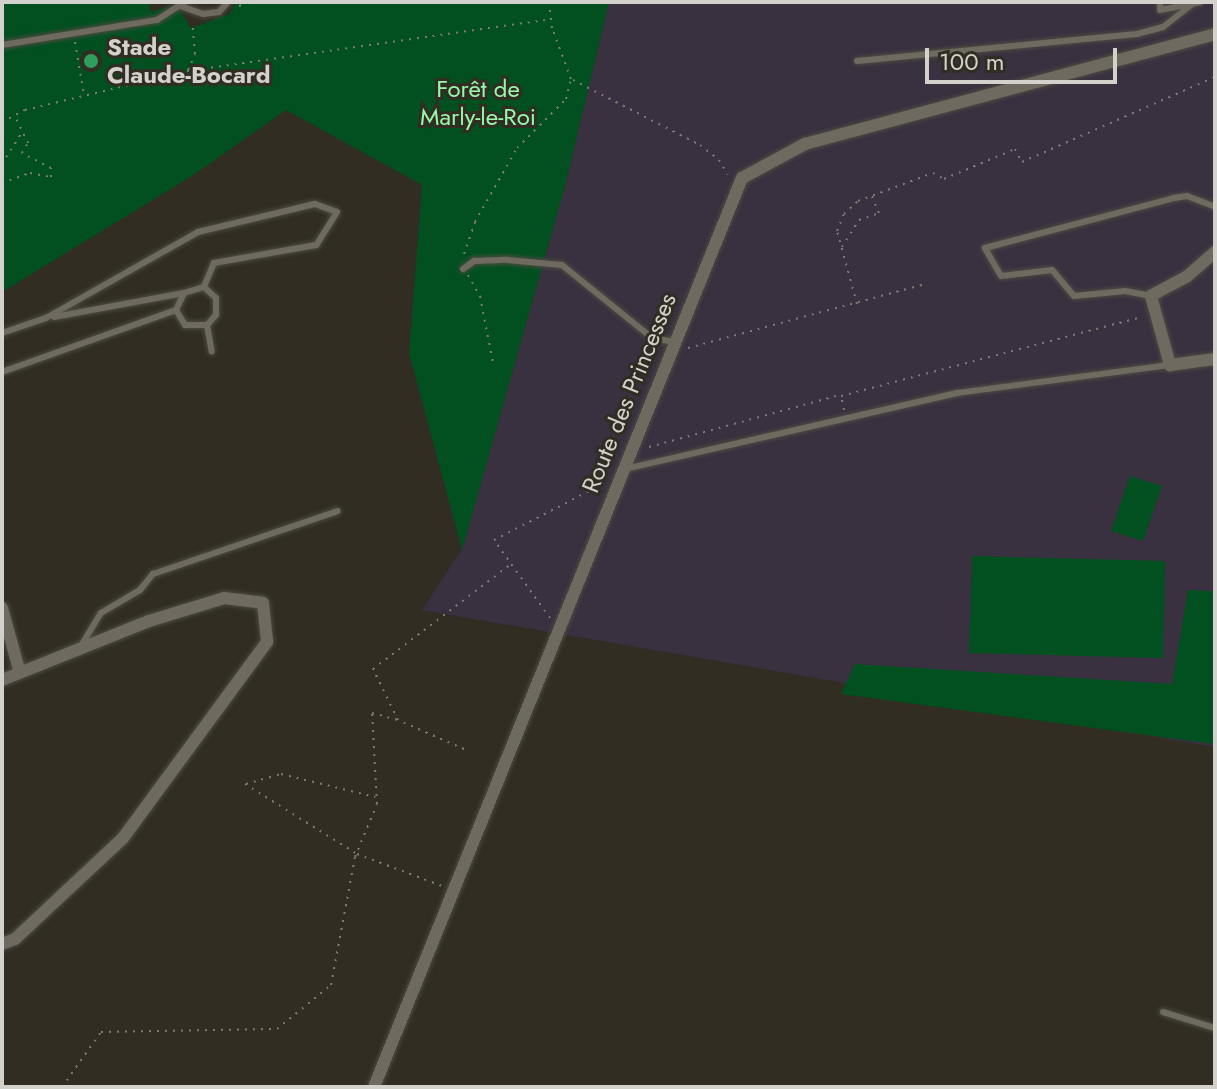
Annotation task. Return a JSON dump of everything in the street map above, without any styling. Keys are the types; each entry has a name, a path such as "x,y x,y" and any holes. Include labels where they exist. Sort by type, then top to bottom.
{"street":[{"name":"Route des Princesses","path":"374,1087 623,468 675,347 735,191 757,167 805,144 1215,34"},
{"path":"1215,252 1186,277 1151,296 1170,365 1215,359"},
{"path":"2,680 79,649 224,598 263,603 267,642 123,838 27,928 2,944"},
{"path":"2,608 20,673"}],"lane":[{"path":"2,45 149,21 184,5 191,10 219,12 228,2"},
{"path":"1160,2 1160,10 1197,3"},
{"path":"857,61 1137,34 1163,27 1197,3"},
{"path":"1151,296 1125,291 1074,296 1045,269 1001,276 985,248 1174,198 1187,196 1215,207"},
{"path":"46,318 198,232 315,204 337,212 316,245 214,263 204,287"},
{"path":"463,269 474,261 507,260 562,265 652,338 675,347"},
{"path":"2,333 46,318 204,287"},
{"path":"176,310 185,325 207,325 216,315 216,298 204,287"},
{"path":"2,372 176,310 184,293"},
{"path":"207,325 212,352"},
{"path":"623,468 957,393 1170,365"},
{"path":"79,649 101,613 140,590 153,574 338,511"},
{"path":"1163,1012 1215,1028"}],"path":[{"path":"493,363 480,296 463,269 475,222 511,158 560,110 571,79 551,19 549,2"},
{"path":"187,71 195,54 191,10"},
{"path":"2,122 15,115 187,71 551,19"},
{"path":"74,39 84,96"},
{"path":"857,304 837,225 871,194 933,173 944,179 1015,149 1022,162 1215,77"},
{"path":"571,79 700,145 719,160 735,191"},
{"path":"2,183 30,173 51,177 51,168 22,153 28,143 15,115"},
{"path":"2,164 22,132"},
{"path":"842,248 859,220 879,213 871,194"},
{"path":"675,347 857,304 926,284"},
{"path":"558,629 494,540 623,468 652,444 1156,313"},
{"path":"841,396 846,419"},
{"path":"398,720 373,669 511,564"},
{"path":"62,1087 101,1032 277,1029 331,985 357,854 377,797 372,713 398,720 464,749"},
{"path":"377,797 281,774 245,784 357,854 453,890"}],"shaded area":[{"path":"609,2 1215,2 1215,747 422,610 462,549 565,186"}],"green space":[{"name":"Forêt de Marly-le-Roi","path":"2,2 149,2 151,12 176,4 191,28 229,14 236,2 609,2 565,186 462,550 409,353 422,185 286,110 192,176 2,292"},
{"path":"1130,476 1162,486 1143,541 1111,531"},
{"path":"972,556 1165,561 1163,658 969,653"},
{"path":"1188,590 1215,591 1214,744 841,694 855,664 1172,684"}],"place":[{"name":"Stade Claude-Bocard","path":"91,61"}]}
